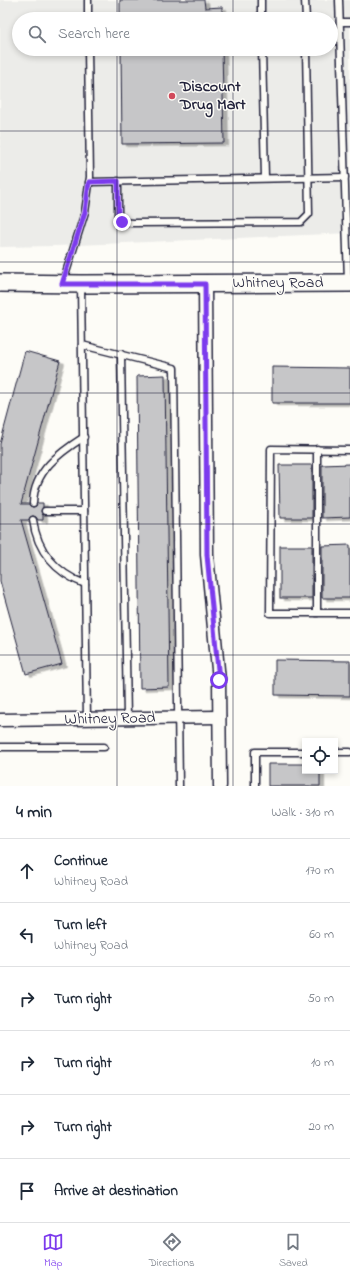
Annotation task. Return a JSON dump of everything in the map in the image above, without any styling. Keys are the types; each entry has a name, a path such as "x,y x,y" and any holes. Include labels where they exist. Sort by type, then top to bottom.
{"street":[{"name":"Whitney Road","path":"0,283 349,283"},
{"path":"205,284 207,555 219,680 220,786"},
{"name":"Whitney Road","path":"0,720 219,717"}],"lane":[{"path":"88,0 88,12"},
{"path":"261,0 261,12"},
{"path":"305,0 306,12"},
{"path":"339,0 345,177 348,204 349,283"},
{"path":"340,22 350,22"},
{"path":"62,284 85,212 89,182 88,56"},
{"path":"262,56 265,178"},
{"path":"118,181 118,216 122,222 300,222 309,214 306,56"},
{"path":"89,182 345,177"},
{"path":"81,284 87,719"},
{"path":"82,345 174,368 179,786"},
{"path":"121,354 127,718"},
{"path":"33,504 36,486 45,468 63,450 84,436"},
{"path":"350,450 271,449 270,613 350,613"},
{"path":"317,449 317,613"},
{"path":"45,511 84,511"},
{"path":"33,520 38,541 48,557 58,568 75,580 85,584"},
{"path":"0,747 104,747"},
{"path":"255,786 255,752 302,752"},
{"path":"338,752 350,752"}],"shaded area":[{"path":"0,0 350,0 350,233 56,246 0,247"}],"building":[{"path":"120,0 204,0 205,8 222,7 222,12 120,12"},
{"name":"Discount Drug Mart","path":"121,56 222,56 224,143 122,144"},
{"path":"25,351 60,361 21,504 29,504 33,507 36,506 37,503 43,503 41,511 43,520 38,520 33,516 30,517 29,520 21,520 62,664 26,674 0,581 0,444"},
{"path":"272,367 350,368 350,403 272,403"},
{"path":"165,375 169,687 140,688 137,376"},
{"path":"350,464 350,517 322,518 322,465"},
{"path":"279,465 312,465 312,518 280,518"},
{"path":"350,545 350,598 322,598 322,546"},
{"path":"280,546 312,546 312,598 280,598"},
{"path":"275,660 350,661 350,696 275,695"},
{"path":"268,764 302,764 302,774 320,774 320,786 268,786"}],"place":[{"name":"Discount Drug Mart","path":"172,96"}],"route":[{"path":"122,222 118,216 118,181 89,182 85,212 62,284 205,284 207,555 219,680"}]}
